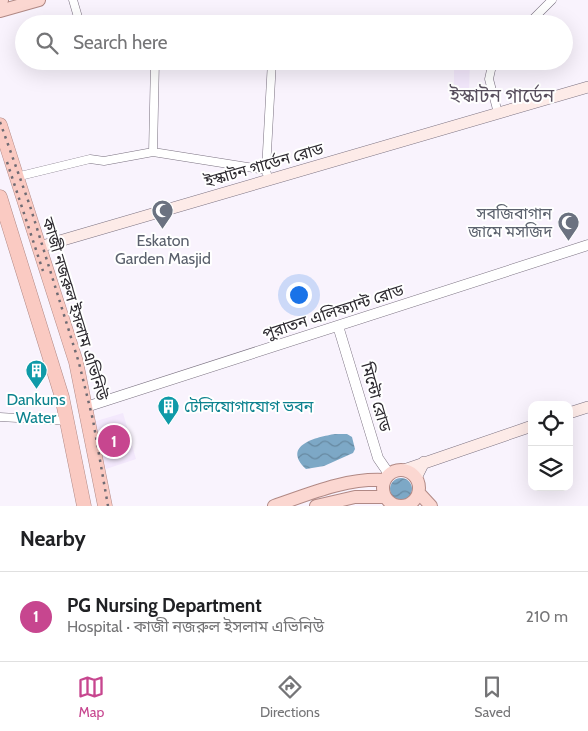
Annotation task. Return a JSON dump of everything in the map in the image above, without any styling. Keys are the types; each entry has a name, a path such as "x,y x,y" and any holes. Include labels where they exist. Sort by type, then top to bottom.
{"highway":[{"name":"কাজী নজরুল ইসলাম এভিনিউ","path":"0,125 76,362 105,506"},
{"path":"0,197 46,341 68,421 84,506"}],"main road":[{"path":"0,10 39,0"},
{"path":"0,15 23,5"},
{"name":"ইস্কাটন গার্ডেন রোড","path":"39,248 268,175 588,87"},
{"path":"573,412 588,407"},
{"path":"274,506 365,479 386,477 396,470 404,470 528,427"},
{"path":"424,462 416,478 419,493 431,506"},
{"path":"404,470 416,478"},
{"path":"385,497 382,486 386,477"},
{"path":"316,506 356,496 385,497 396,505 405,506 412,502 419,493"}],"street":[{"path":"73,0 77,15"},
{"path":"537,15 552,0"},
{"path":"152,152 155,70"},
{"path":"16,177 90,159 104,161 152,152 268,175 272,70"},
{"path":"491,70 489,79 498,113"},
{"name":"পুরাতন এলিফ্যান্ট রোড","path":"86,407 588,245"},
{"name":"মিন্টো রোড","path":"338,326 386,477"},
{"path":"0,417 68,421"},
{"path":"365,479 377,472 380,461"}],"shaded area":[{"path":"454,70 470,70 469,92 462,95 454,92"},
{"path":"123,413 136,459 106,469 93,422"}],"water":[{"path":"335,434 347,434 352,437 355,449 353,453 324,466 306,469 299,461 297,454 299,448 311,440"},
{"path":"397,478 405,478 412,485 412,493 405,500 397,500 390,493 390,485"}],"railway":[{"path":"0,122 30,206 79,363 93,420 108,506"},
{"path":"7,162 43,271"}],"place":[{"name":"Eskaton Garden Masjid","path":"163,230"},
{"name":"সবজিবাগান জামে মসজিদ","path":"568,241"},
{"name":"Dankuns Water","path":"36,389"},
{"name":"টেলিযোগাযোগ ভবন","path":"168,425"},
{"name":"PG Nursing Department","path":"114,441"}],"district":[{"name":"ইস্কাটন গার্ডেন","path":"502,95"}]}
